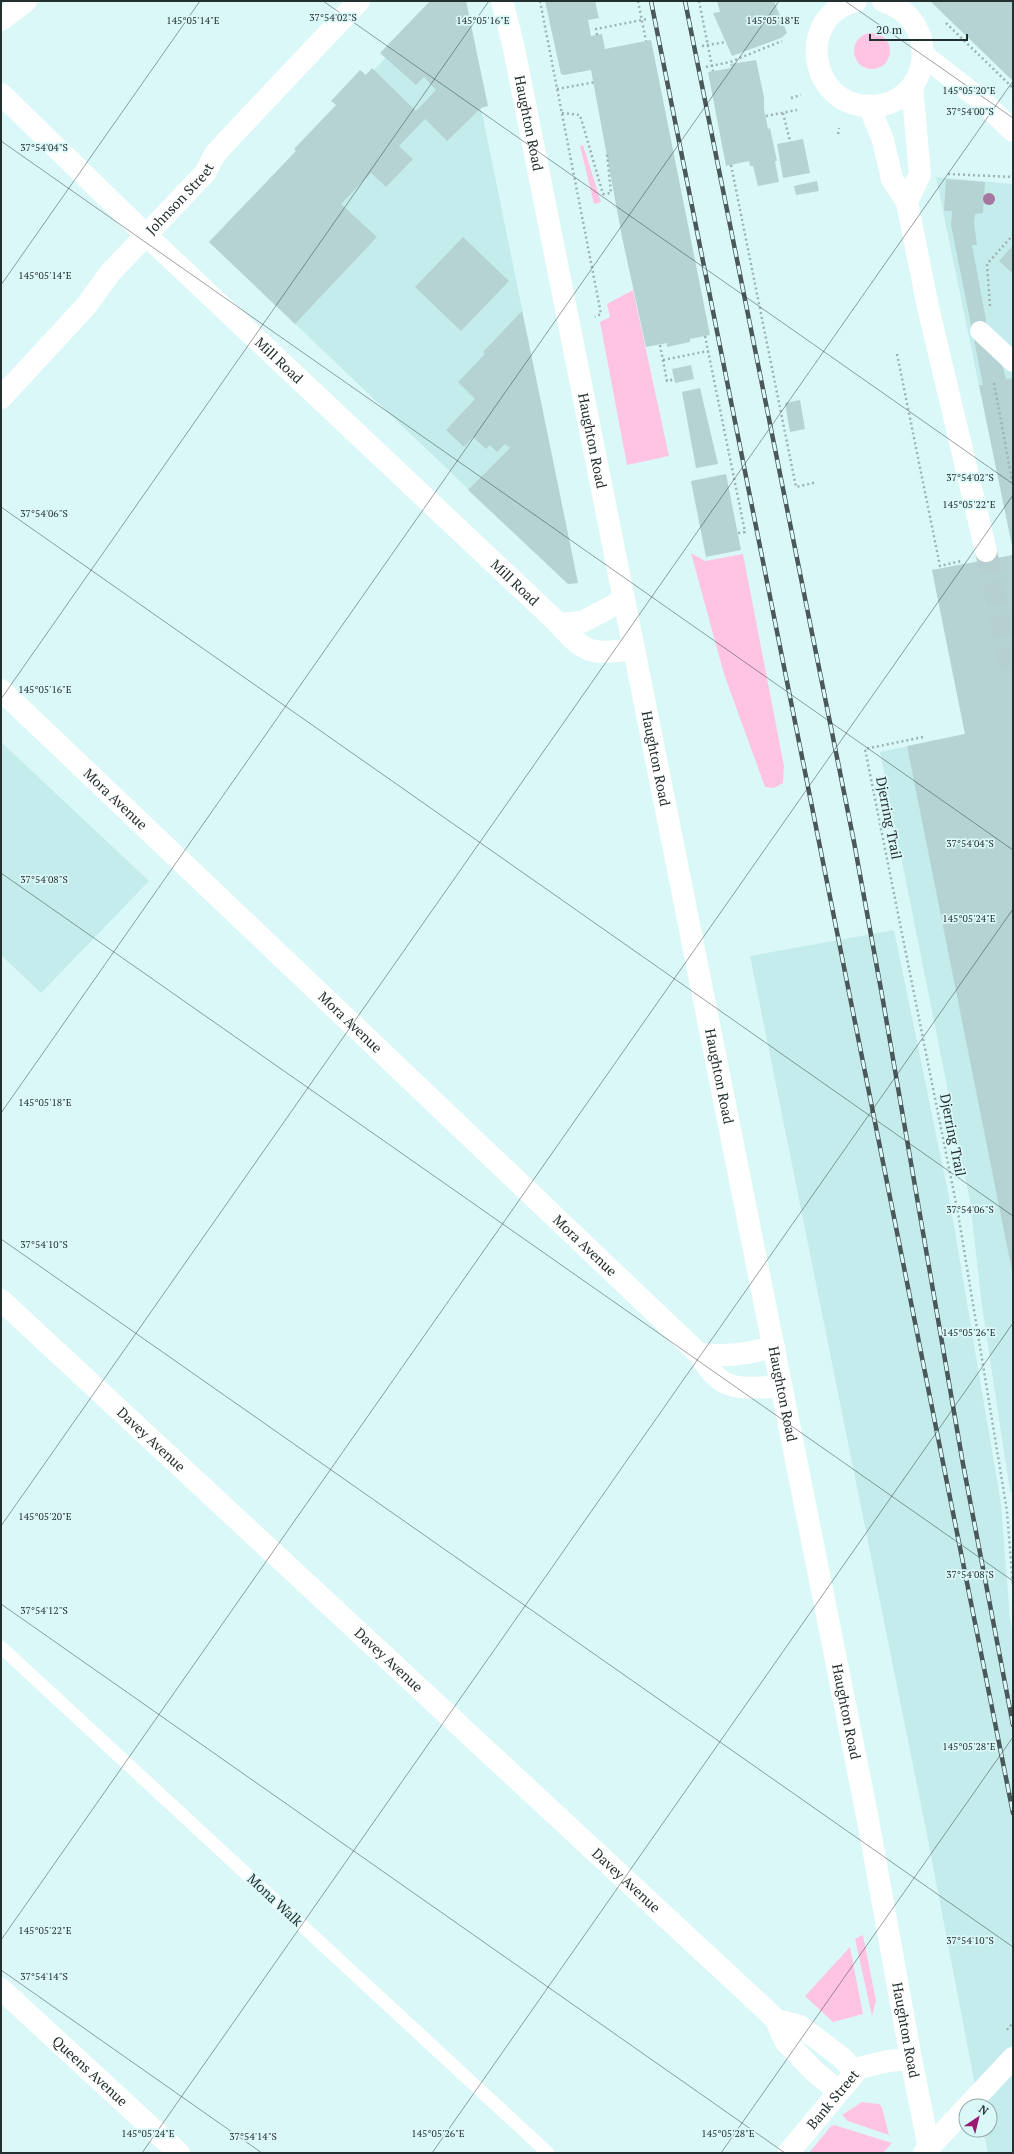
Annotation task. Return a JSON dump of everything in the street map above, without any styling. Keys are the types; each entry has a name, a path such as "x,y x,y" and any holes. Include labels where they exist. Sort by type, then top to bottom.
{"main road":[{"path":"1,20 26,1"},
{"name":"Johnson Street","path":"1,398 86,306 110,273 205,173 215,154 224,144 359,1"},
{"name":"Haughton Road","path":"502,1 513,44 782,1386 868,1820 911,2059 930,2153"},
{"path":"856,1 838,9 826,10 816,43 817,62 823,79 835,94 851,103 869,106 885,104 900,97 912,86 918,77 923,55 922,39 916,25 906,13 890,2"},
{"path":"923,55 981,100 1013,131"},
{"path":"907,202 920,174 912,86"},
{"name":"Mill Road","path":"1,94 146,235 559,624 582,648 595,652 634,649"},
{"path":"869,106 883,140 892,179 907,202 928,308 986,551"},
{"path":"559,624 582,622 624,600"},
{"name":"Mora Avenue","path":"1,690 699,1354 717,1378 728,1383 747,1388 782,1386"},
{"name":"Davey Avenue","path":"1,1300 776,2020 785,2041 814,2071 838,2091"},
{"path":"699,1354 722,1357 736,1356 774,1347"},
{"name":"Queens Avenue","path":"1,1989 179,2153"},
{"name":"Davey Avenue","path":"776,2020 800,2026 841,2057 855,2071"},
{"path":"975,2098 1013,2058"},
{"name":"Bank Street","path":"788,2153 855,2071 878,2063 911,2059"},
{"path":"924,2153 958,2117"}],"street":[{"path":"987,337 1013,362"}],"lane":[{"name":"Mona Walk","path":"1,1647 548,2153"}],"path":[{"path":"540,1 600,309"},
{"path":"638,1 646,41"},
{"path":"699,1 713,71"},
{"path":"597,35 596,28 647,19"},
{"path":"706,67 730,62 782,41"},
{"path":"702,46 726,42"},
{"path":"966,44 1013,88"},
{"path":"557,90 596,82"},
{"path":"766,116 798,110"},
{"path":"562,113 580,115 603,194 611,193 607,154"},
{"path":"783,113 790,141"},
{"path":"731,165 796,486 816,482"},
{"path":"947,167 948,174 1013,177"},
{"path":"987,337 987,264 1013,235"},
{"path":"706,336 745,532 738,533"},
{"path":"660,345 667,381 674,379"},
{"path":"663,360 708,351"},
{"path":"897,354 939,562"},
{"path":"994,382 1013,486"},
{"name":"Djerring Trail","path":"923,737 865,749 958,1213 1007,1511 1013,1587"}],"shaded area":[{"path":"440,1 481,108 578,583 568,584 209,242"},
{"path":"872,33 882,36 887,41 890,51 887,61 882,66 872,69 862,66 857,61 854,51 857,41 862,36"},
{"path":"583,145 601,202 594,204 580,146"},
{"path":"936,177 1013,184 1013,551"},
{"path":"633,290 669,456 627,465 600,322 610,317 607,304"},
{"path":"691,553 705,561 743,554 784,766 783,783 774,788 765,787 724,674"},
{"path":"1013,555 1013,1492 1010,1492 982,1306 970,1201 880,752 965,734 932,570"},
{"path":"1,742 149,881 41,993 1,955"},
{"path":"894,930 950,1202 1001,1504 1010,1618 1013,1634 1013,2153 988,2153 985,2138 998,2138 998,2098 977,2098 926,1830 750,956"},
{"path":"863,1935 876,2001 872,2016 855,1939"},
{"path":"850,1947 863,2014 833,2022 805,1996"},
{"path":"862,2102 879,2104 882,2107 889,2135 848,2121 842,2115"},
{"path":"834,2125 892,2143 883,2153 809,2153 831,2126"}],"building":[{"path":"430,1 466,1 488,106 481,108 447,141 425,119 399,146 413,159 386,187 371,173 341,204 377,237 295,324 209,242 296,151 294,149 336,105 331,101 360,70 366,75 372,68 416,111 436,90 424,77 416,85 380,53"},
{"path":"545,1 595,1 599,18 588,20 591,36 602,34 605,49 651,40 710,335 690,339 690,342 667,347 667,343 646,347 622,237 591,70 564,75 561,74"},
{"path":"717,1 774,1 787,33 781,38 732,56 713,13 720,12"},
{"path":"930,1 1013,1 1013,81"},
{"path":"756,60 764,97 764,109 768,129 770,128 777,161 775,161 779,182 758,186 753,166 750,166 749,161 726,166 708,72 731,68 730,64"},
{"path":"803,139 810,173 783,178 777,144"},
{"path":"946,179 985,182 983,213 975,214 974,223 977,245 972,245 993,358 1000,357 1006,379 1013,378 1013,550 979,385 983,385 951,225 952,211 944,211"},
{"path":"817,181 819,191 796,195 794,186"},
{"path":"463,237 509,281 461,331 415,287"},
{"path":"1013,245 1013,274 999,261"},
{"path":"522,311 578,583 568,584 468,490 510,448 505,444 497,452 490,445 486,449 473,437 464,447 446,430 475,399 458,382 485,354 483,352"},
{"path":"691,365 694,379 675,383 672,369"},
{"path":"700,388 718,464 696,468 682,392"},
{"path":"800,400 805,429 790,432 785,403"},
{"path":"726,474 741,550 706,557 691,481"},
{"path":"1013,555 1012,1271 907,746 965,734 932,570"}],"tunnel":[{"path":"986,551 1013,677"}],"railway":[{"path":"651,1 1013,1813"},
{"path":"685,1 854,842 963,1464 1013,1725"}]}
